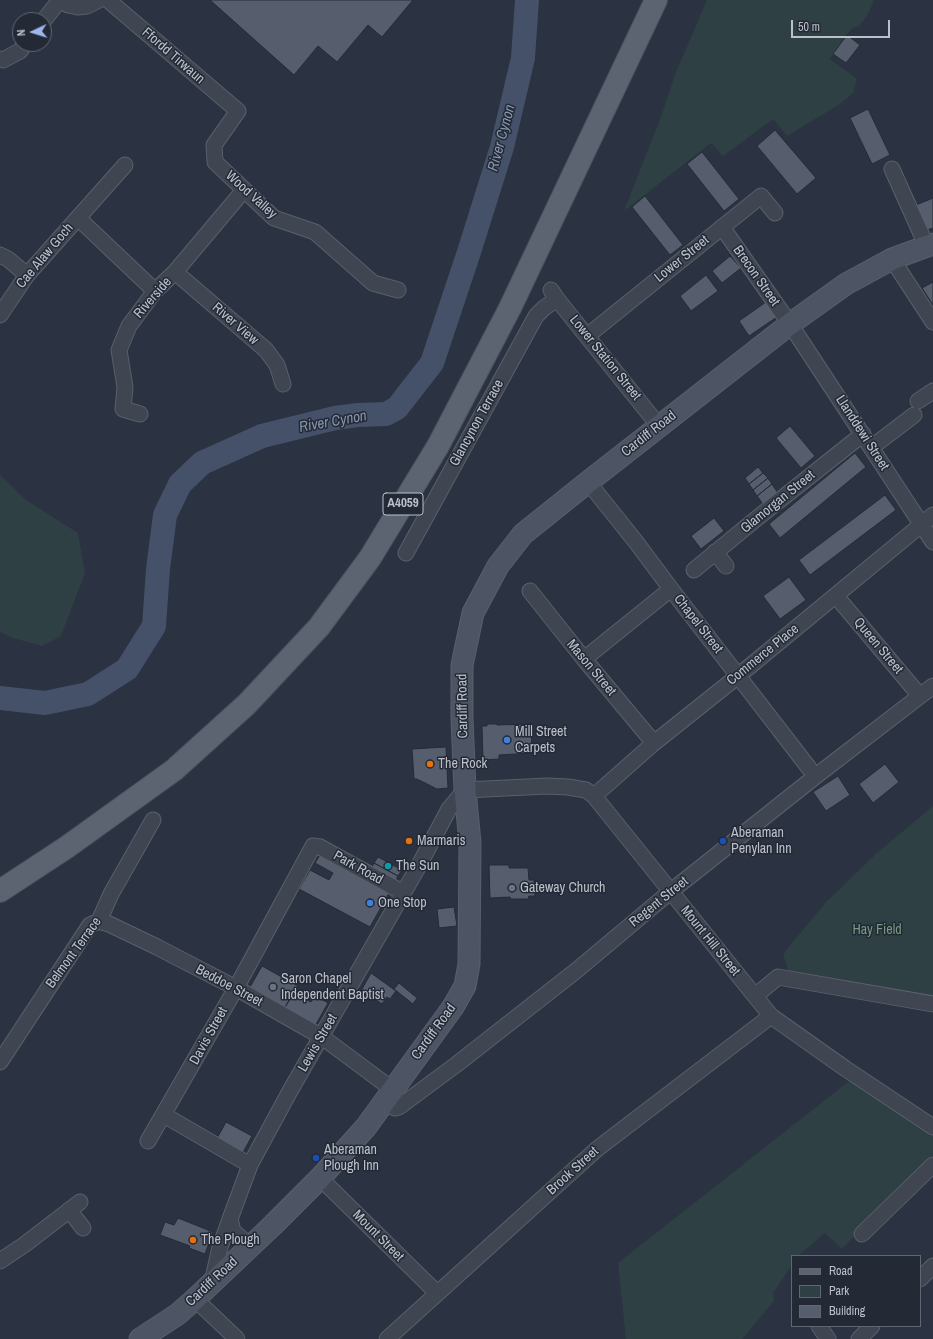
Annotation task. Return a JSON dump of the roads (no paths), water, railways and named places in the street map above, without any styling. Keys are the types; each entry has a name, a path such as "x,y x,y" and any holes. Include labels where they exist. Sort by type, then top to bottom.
{"main road":[{"name":"A4059","path":"0,891 67,847 174,770 247,704 324,621 370,558 438,446 510,308 656,0"},
{"name":"Cardiff Road","path":"140,1339 178,1314 195,1299 320,1178 366,1127 453,1007 465,986 469,964 470,843 465,790 462,719 462,665 473,613 498,566 523,534 790,324 846,284 892,260 930,245"}],"street":[{"path":"50,12 60,0 68,5 78,7 87,6 99,0"},
{"name":"Ffordd Tirwaun","path":"108,0 238,111"},
{"path":"0,59 3,60 18,52"},
{"name":"Wood Valley","path":"238,111 214,145 215,162 274,218 315,232 373,283 398,290"},
{"name":"Cae Alaw Goch","path":"0,315 27,275 124,165"},
{"path":"892,169 930,245"},
{"name":"Riverside","path":"140,414 123,409 125,387 118,350 128,326 155,290 175,272 244,190"},
{"name":"Lower Street","path":"587,336 761,196 775,214"},
{"name":"Cae Alaw Goch","path":"78,218 155,290"},
{"name":"Brecon Street","path":"722,227 790,324"},
{"path":"0,255 8,259 27,275"},
{"path":"892,260 933,322"},
{"name":"River View","path":"175,272 266,350 277,365 283,384"},
{"name":"Lower Station Street","path":"554,294 660,426"},
{"name":"Glancynon Terrace","path":"406,553 536,316 554,294"},
{"name":"Llanddewi Street","path":"790,324 933,542"},
{"path":"872,447 933,391"},
{"name":"Glamorgan Street","path":"694,570 863,434"},
{"name":"Chapel Street","path":"588,482 636,542 809,768"},
{"name":"Commerce Place","path":"594,796 654,743 836,596 933,515"},
{"path":"715,552 726,566"},
{"path":"584,659 671,589"},
{"name":"Mason Street","path":"530,591 654,743"},
{"name":"Queen Street","path":"836,596 920,696"},
{"name":"Regent Street","path":"388,1096 395,1108 399,1108 577,970 670,892 816,776 933,686"},
{"name":"Mount Hill Street","path":"465,790 547,786 586,790 594,796 771,1016 846,1069 933,1127"},
{"name":"Lewis Street","path":"212,1283 220,1247 250,1165 402,892 417,869 449,809 465,790"},
{"name":"Belmont Terrace","path":"0,1062 90,925 99,921 111,894 153,820"},
{"name":"Park Road","path":"314,846 320,847 402,892"},
{"name":"Davis Street","path":"148,1141 236,988 314,846"},
{"name":"Beddoe Street","path":"99,921 110,924 158,947 236,988 322,1037 388,1096"},
{"path":"755,996 778,977 933,1004"},
{"name":"Brook Street","path":"387,1339 597,1149 771,1016"},
{"path":"164,1115 250,1165"},
{"path":"862,1234 933,1165"},
{"name":"Mount Street","path":"320,1178 437,1293"},
{"path":"0,1261 24,1245 75,1206 83,1228"},
{"path":"230,1219 232,1231 250,1246"},
{"path":"921,1278 933,1266"},
{"path":"195,1299 236,1339"},
{"path":"819,1327 828,1339"},
{"path":"858,1339 871,1327"}],"waterway":[{"name":"River Cynon","path":"0,698 45,703 88,694 127,669 154,626 158,569 165,515 180,484 202,463 262,436 335,418 386,414 397,408 432,363 502,147 523,58 527,0"}],"place":[{"name":"Mill Street Carpets","path":"507,740"},
{"name":"The Rock","path":"430,764"},
{"name":"Marmaris","path":"409,841"},
{"name":"Aberaman Penylan Inn","path":"723,841"},
{"name":"The Sun","path":"388,866"},
{"name":"Gateway Church","path":"512,888"},
{"name":"One Stop","path":"370,903"},
{"name":"Saron Chapel Independent Baptist","path":"273,987"},
{"name":"Aberaman Plough Inn","path":"316,1158"},
{"name":"The Plough","path":"193,1240"}],"park label":[{"name":"Hay Field","path":"877,930"}]}
